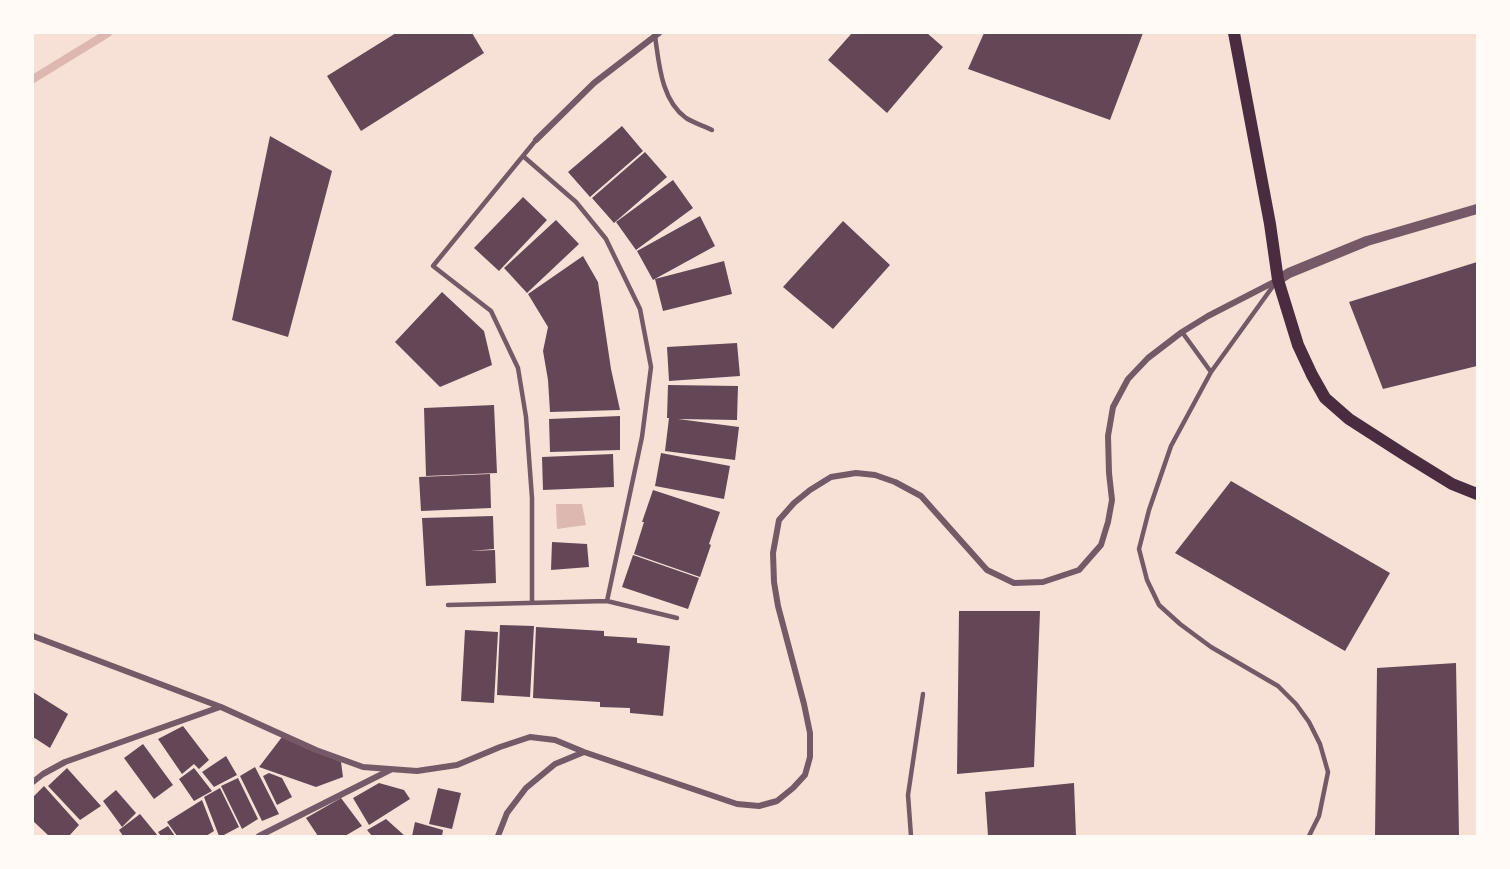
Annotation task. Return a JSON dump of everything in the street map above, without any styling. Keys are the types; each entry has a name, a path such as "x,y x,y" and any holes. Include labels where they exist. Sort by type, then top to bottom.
{"main road":[{"path":"1234,33 1278,279 1298,345 1312,375 1325,398 1349,419 1452,484 1477,494"}],"street":[{"path":"536,140 594,83 657,34"},
{"path":"33,636 221,707 325,753 363,767 417,771 457,765 530,737 555,740 737,804 759,806 777,801 794,788 805,774 810,757 810,733 774,582 773,552 779,520 794,503 831,477 856,473 875,475 896,482 921,496 987,570 1014,583 1043,582 1079,570 1101,545 1108,522 1112,500 1108,436 1113,407 1128,379 1148,358 1182,332 1208,316 1289,273 1366,241 1477,208"},
{"path":"33,782 65,762 221,707"},
{"path":"498,836 507,813 526,788 555,764 584,752"},
{"path":"260,836 390,770"}],"lane":[{"path":"657,34 661,76 671,102 686,117 712,130"},
{"path":"532,603 532,498 526,417 518,368 491,311 433,266 536,140"},
{"path":"523,156 576,202 606,239 640,309 651,367 642,437 607,601"},
{"path":"1278,279 1211,372 1171,446 1149,510 1139,549 1147,580 1159,605 1179,624 1211,647 1278,686 1296,704 1309,722 1320,744 1328,772 1319,816 1310,836"},
{"path":"1182,332 1211,372"},
{"path":"448,605 607,601 677,618"},
{"path":"911,836 908,795 923,694"}],"shaded area":[{"path":"556,504 582,504 586,525 557,529"}],"building":[{"path":"396,33 472,33 484,53 361,131 327,76"},
{"path":"852,33 927,33 943,47 887,113 828,60"},
{"path":"984,33 1143,33 1110,120 968,69"},
{"path":"622,126 643,151 590,197 568,172"},
{"path":"270,136 332,171 288,337 232,320"},
{"path":"645,152 667,177 614,223 592,198"},
{"path":"673,180 693,208 636,250 616,222"},
{"path":"523,197 547,220 499,271 474,248"},
{"path":"700,216 715,246 653,280 637,251"},
{"path":"556,220 579,244 527,293 504,268"},
{"path":"843,221 890,265 833,329 783,287"},
{"path":"583,256 598,282 611,369 620,410 550,412 543,351 548,327 528,294"},
{"path":"724,261 732,294 663,311 655,279"},
{"path":"1477,262 1477,366 1383,389 1349,302"},
{"path":"442,292 484,331 492,365 440,387 395,342"},
{"path":"737,343 740,376 669,381 667,347"},
{"path":"668,385 738,386 737,420 678,419 739,427 735,460 665,451 669,418 667,418"},
{"path":"494,405 497,473 426,476 424,408"},
{"path":"620,416 620,450 550,452 549,419"},
{"path":"661,453 730,466 724,499 655,486"},
{"path":"613,454 614,487 543,490 542,457"},
{"path":"490,474 491,508 421,511 419,477"},
{"path":"1231,481 1390,573 1345,651 1175,553"},
{"path":"653,490 720,512 700,577 634,554"},
{"path":"493,516 494,549 470,551 495,550 496,583 426,586 422,518"},
{"path":"552,542 587,544 589,567 551,570"},
{"path":"633,555 699,578 688,609 622,587"},
{"path":"959,611 1040,611 1034,767 957,774"},
{"path":"500,625 534,626 530,697 497,695"},
{"path":"536,627 604,631 604,636 637,638 637,643 670,646 663,716 630,713 630,708 600,707 600,702 533,698"},
{"path":"465,630 498,632 494,703 461,701"},
{"path":"1456,663 1459,836 1375,836 1377,668"},
{"path":"33,692 68,714 50,748 33,737"},
{"path":"183,726 209,760 199,769 194,764 182,774 158,739"},
{"path":"282,737 341,762 343,777 316,787 259,767"},
{"path":"143,744 173,785 154,799 124,758"},
{"path":"226,756 237,775 214,787 202,772"},
{"path":"255,767 279,814 262,821 240,776"},
{"path":"67,768 101,806 80,820 48,786"},
{"path":"194,768 212,791 194,801 179,779"},
{"path":"269,773 282,778 292,797 277,805 263,776"},
{"path":"238,778 258,819 242,829 221,786"},
{"path":"379,783 404,790 410,799 369,825 353,798"},
{"path":"1074,783 1076,836 988,836 985,792"},
{"path":"44,786 79,825 69,836 49,836 33,821 33,797"},
{"path":"220,788 239,827 222,836 219,836 204,797"},
{"path":"438,788 461,793 452,829 429,824"},
{"path":"116,790 136,813 122,827 103,801"},
{"path":"341,798 362,826 345,836 318,836 306,818"},
{"path":"202,800 214,831 206,836 177,836 167,822"},
{"path":"140,814 158,836 123,836 119,830"},
{"path":"386,819 405,836 372,836 367,830"},
{"path":"415,822 443,830 442,836 412,836"},
{"path":"168,826 175,836 161,836 158,832"}],"waterway":[{"path":"33,79 108,33"}]}
